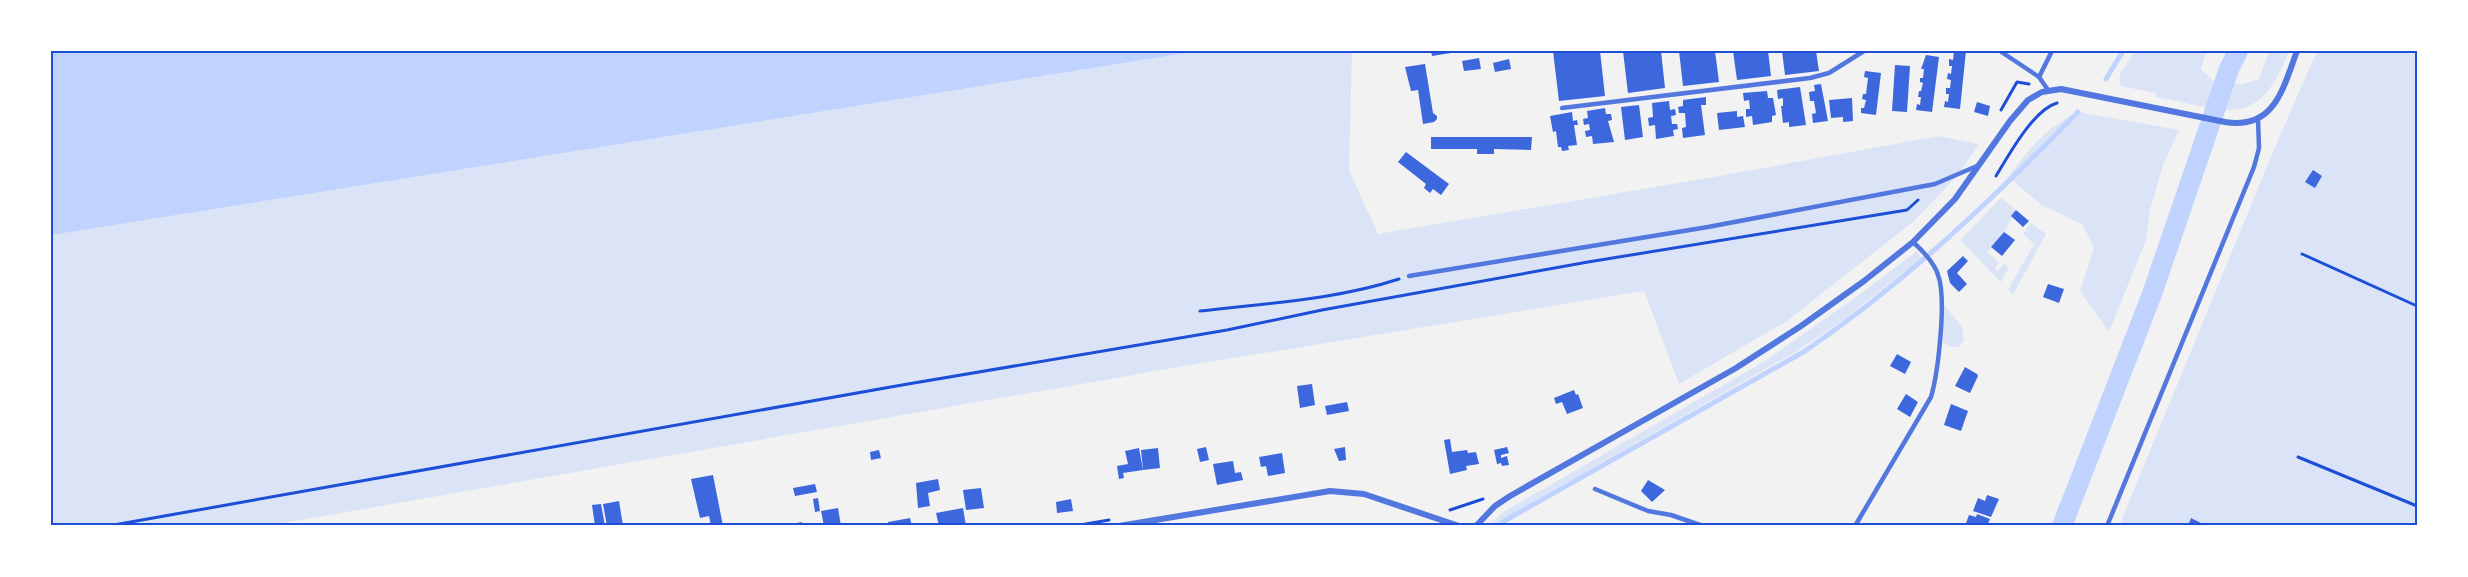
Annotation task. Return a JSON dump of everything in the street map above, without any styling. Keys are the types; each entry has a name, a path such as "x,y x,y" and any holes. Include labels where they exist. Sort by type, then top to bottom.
{"street":[{"path":"1476,526 1495,506 1510,496 1702,388 1768,348 1842,298 1913,242 1955,199 2019,109 2034,95 2048,90 2067,90 2225,122 2244,123 2266,114 2279,98 2297,51"},
{"path":"1119,526 1330,491 1364,494 1459,526"}],"lane":[{"path":"1562,108 1810,78 1829,73 1864,51"},
{"path":"2000,51 2039,77 2048,90"},
{"path":"2039,77 2052,51"},
{"path":"2107,526 2254,167 2260,141 2258,118"},
{"path":"1409,276 1675,233 1935,184 1982,164"},
{"path":"1855,526 1931,397 1938,363 1940,279 1934,266 1913,242"},
{"path":"1595,489 1648,511 1671,515 1703,526"}],"path":[{"path":"1997,118 2017,82"},
{"path":"1995,176 2034,121 2050,106 2060,103"},
{"path":"108,526 902,385 1227,330 1322,310 1588,262 1907,210 1935,184"},
{"path":"2302,254 2417,306"},
{"path":"1200,311 1305,299 1381,285 1409,276"},
{"path":"2298,457 2417,506"},
{"path":"1449,510 1490,496"}],"shaded area":[{"path":"1199,51 1352,51 1349,170 1378,234 1938,136 1979,144 1957,176 1914,221 1787,321 1679,384 1644,291 1179,367 266,526 51,526 51,234"},
{"path":"2135,51 2206,51 2201,69 2216,84 2243,84 2259,79 2269,51 2289,51 2277,77 2265,94 2252,105 2221,110 2156,97 2156,93 2120,86 2120,74"},
{"path":"2317,51 2417,51 2417,526 2119,526 2275,147"},
{"path":"2078,112 2179,130 2163,165 2150,210 2146,240 2109,332 2080,291 2094,248 2083,225 2042,205 2008,177 2046,133"},
{"path":"2001,198 2016,210 2004,232 1987,252 1999,263 1995,269 1997,271 2004,264 2009,268 2001,282 1960,240"},
{"path":"2031,223 2046,234 2013,295 2008,290 2034,244 2023,234"},
{"path":"1917,251 1922,258 1839,323 1792,354 1536,500 1495,526 1488,526 1505,511 1765,361"},
{"path":"1944,305 1962,327 1964,341 1958,347 1950,347 1943,342"}],"water":[{"path":"51,51 1199,51 51,235"}],"building":[{"path":"1431,51 1451,51 1451,53 1432,56"},
{"path":"1553,51 1600,51 1605,96 1559,101"},
{"path":"1623,51 1661,51 1665,88 1628,93"},
{"path":"1679,51 1715,51 1719,82 1683,86"},
{"path":"1733,51 1768,51 1771,76 1737,80"},
{"path":"1782,51 1816,51 1819,71 1785,75"},
{"path":"1954,51 1966,51 1960,109 1944,107 1945,101 1948,102 1949,94 1946,94 1946,88 1950,88 1951,80 1947,79 1948,73 1951,74 1952,66 1949,66 1949,59 1953,60"},
{"path":"1926,55 1939,57 1932,112 1916,110 1917,104 1920,105 1921,97 1918,97 1923,83 1920,82 1920,78 1923,78 1924,69 1921,69"},
{"path":"1479,58 1481,69 1464,71 1462,61"},
{"path":"1509,59 1511,69 1495,72 1493,63"},
{"path":"1425,64 1433,113 1437,119 1434,122 1423,124 1418,90 1411,91 1405,67"},
{"path":"1895,65 1910,66 1907,112 1892,111"},
{"path":"1865,71 1881,73 1876,115 1861,113 1866,100 1862,99 1863,94 1866,94 1868,78 1864,77"},
{"path":"1821,84 1828,121 1813,123 1812,114 1816,113 1814,101 1810,101 1809,92 1815,91 1814,85"},
{"path":"1800,87 1806,125 1789,127 1789,122 1783,123 1781,106 1783,106 1783,98 1778,99 1777,90"},
{"path":"1767,91 1768,98 1773,98 1776,115 1772,116 1772,122 1753,125 1752,116 1746,117 1746,109 1750,109 1749,100 1744,101 1743,93"},
{"path":"1706,97 1706,105 1701,105 1705,135 1683,138 1682,128 1686,127 1685,113 1679,113 1678,107 1683,106 1683,100"},
{"path":"1852,98 1853,121 1843,122 1843,117 1831,118 1829,100"},
{"path":"1669,101 1670,110 1675,109 1676,115 1671,116 1672,124 1677,124 1678,129 1673,130 1674,136 1656,139 1655,125 1649,126 1648,118 1653,117 1652,103"},
{"path":"1977,102 1990,106 1988,116 1974,112"},
{"path":"1639,105 1643,137 1625,140 1621,107"},
{"path":"1605,108 1606,114 1611,114 1612,120 1608,121 1614,142 1593,144 1592,136 1586,137 1585,131 1590,130 1589,124 1584,125 1583,119 1588,118 1587,111"},
{"path":"1737,111 1737,117 1743,116 1745,127 1719,130 1717,113"},
{"path":"1572,112 1573,121 1577,120 1578,125 1574,125 1577,145 1568,146 1569,150 1562,151 1561,147 1558,147 1556,131 1553,132 1550,116"},
{"path":"1431,137 1532,137 1531,150 1494,149 1494,154 1477,154 1477,149 1431,149"},
{"path":"1406,152 1449,184 1441,195 1433,189 1430,193 1424,188 1426,184 1398,162"},
{"path":"2313,170 2322,176 2315,188 2305,182"},
{"path":"2016,210 2029,221 2023,227 2011,216"},
{"path":"2004,232 2015,240 2002,256 1991,247"},
{"path":"1963,256 1968,261 1957,273 1967,284 1959,292 1950,283 1947,271"},
{"path":"2048,284 2064,289 2059,303 2043,297"},
{"path":"1897,354 1911,362 1905,374 1890,366"},
{"path":"1965,367 1978,376 1970,393 1955,386"},
{"path":"1312,384 1315,405 1300,408 1297,386"},
{"path":"1574,390 1583,408 1567,414 1562,402 1556,404 1554,398"},
{"path":"1906,394 1918,402 1910,417 1897,409"},
{"path":"1347,402 1349,411 1327,415 1325,406"},
{"path":"1951,404 1968,411 1961,431 1944,425"},
{"path":"1450,439 1452,452 1467,450 1468,453 1476,452 1479,464 1466,466 1467,470 1450,474 1444,440"},
{"path":"1206,447 1209,460 1200,462 1197,449"},
{"path":"1345,447 1346,460 1339,461 1334,449"},
{"path":"1507,447 1509,453 1501,455 1501,458 1507,456 1509,465 1497,464 1494,450"},
{"path":"1139,448 1143,470 1123,473 1124,478 1119,479 1117,466 1128,464 1125,451"},
{"path":"1158,448 1160,468 1143,470 1141,450"},
{"path":"879,450 881,458 871,460 870,452"},
{"path":"1282,453 1285,473 1268,476 1266,466 1261,467 1259,457"},
{"path":"1233,461 1235,473 1241,472 1243,480 1217,485 1213,464"},
{"path":"713,475 723,526 711,526 709,516 700,518 691,479"},
{"path":"938,479 940,490 928,493 930,506 918,508 916,483"},
{"path":"1648,480 1665,490 1652,502 1641,491"},
{"path":"815,484 817,492 795,496 793,488"},
{"path":"981,488 984,508 966,510 963,490"},
{"path":"1987,495 1999,499 1991,517 1973,511 1978,498 1985,501"},
{"path":"818,498 820,511 815,512 813,499"},
{"path":"1071,499 1073,511 1057,513 1056,502"},
{"path":"619,501 623,526 607,526 603,504"},
{"path":"601,504 605,526 595,526 592,505"},
{"path":"838,508 841,526 824,526 821,511"},
{"path":"963,508 966,526 939,526 936,513"},
{"path":"1977,514 1990,519 1987,526 1965,526 1969,515 1976,517"},
{"path":"910,518 912,526 888,526 888,522"},
{"path":"2191,518 2207,526 2188,526"},
{"path":"802,522 802,526 786,526 786,525"}],"waterway":[{"path":"2106,79 2123,51"},
{"path":"2062,526 2152,294 2229,69 2238,51"},
{"path":"1499,526 1805,351 1878,297 1948,238 2078,112"}]}
